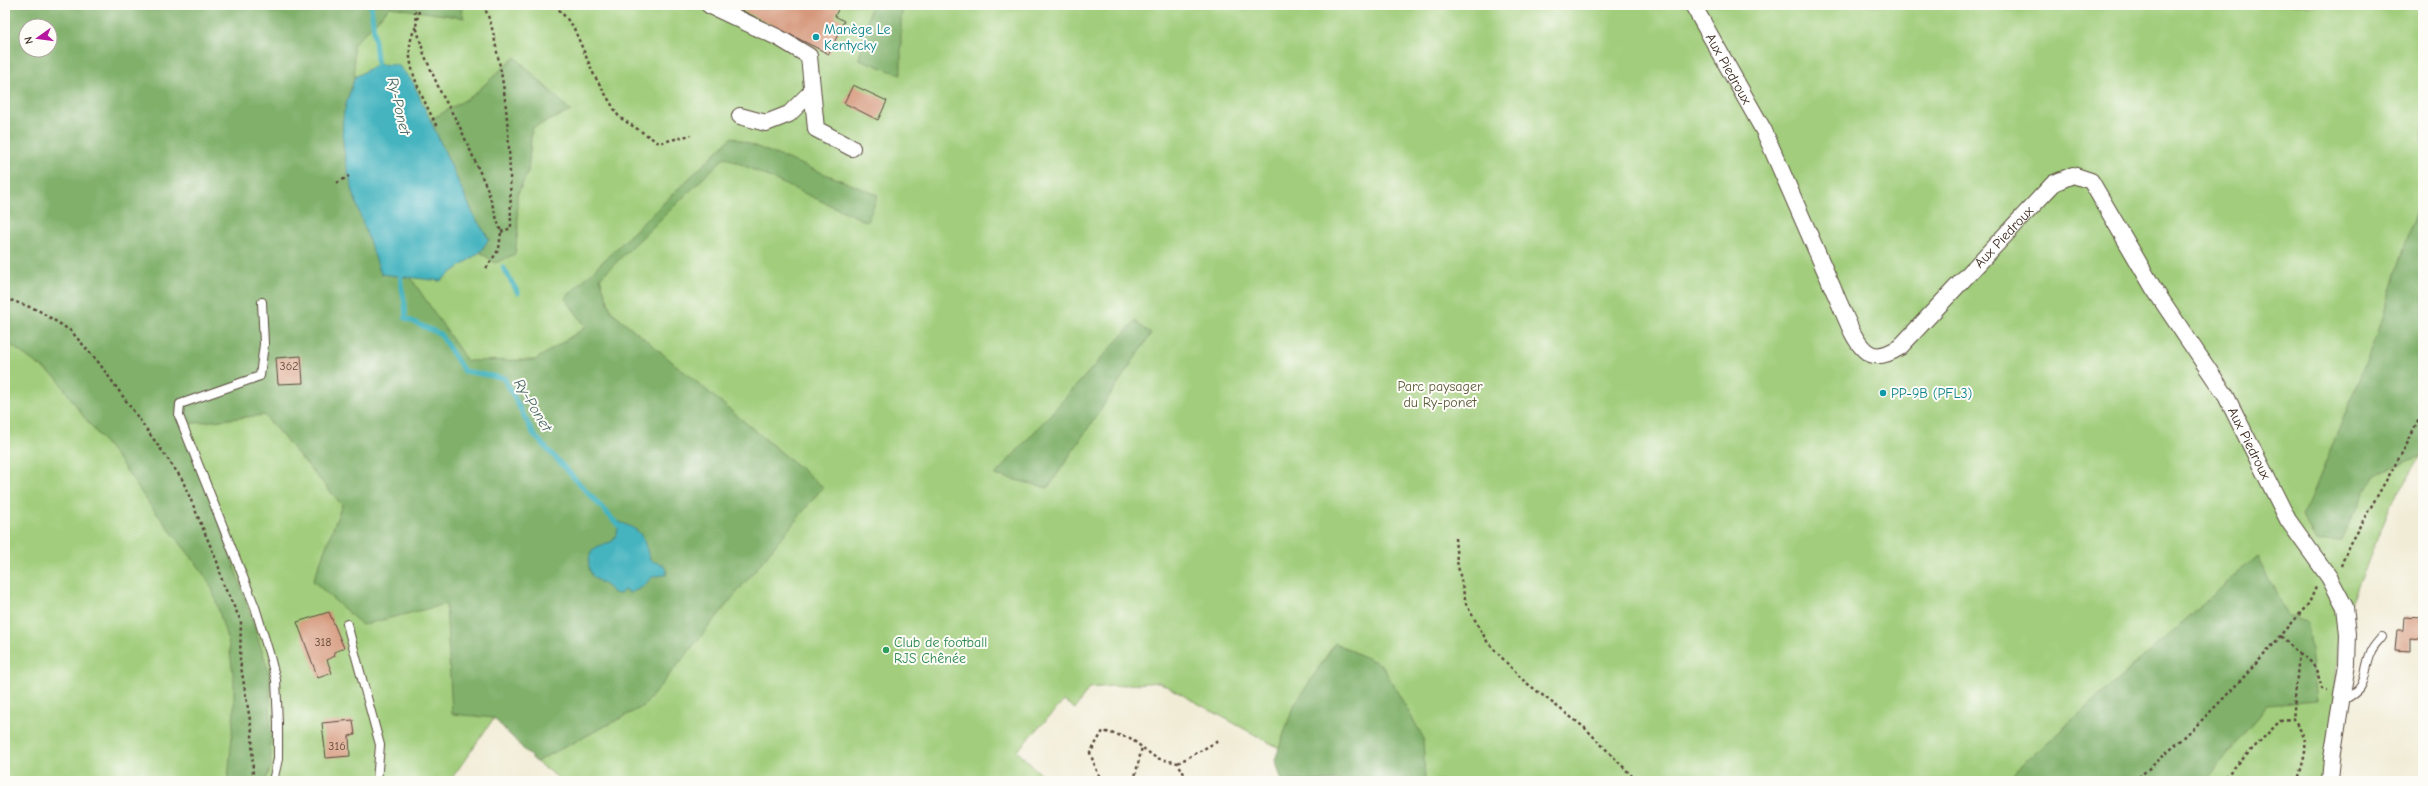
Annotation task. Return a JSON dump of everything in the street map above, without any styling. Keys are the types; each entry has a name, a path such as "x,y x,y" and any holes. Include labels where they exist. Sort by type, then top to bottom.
{"street":[{"path":"709,5 779,38 808,56 816,129 852,148"},
{"name":"Aux Piedroux","path":"1693,5 1764,131 1852,332 1864,350 1874,356 1882,356 1900,347 2054,183 2073,175 2090,181 2154,289 2226,396 2288,520 2329,577 2345,607 2348,634 2347,664 2344,685"},
{"path":"740,116 766,123 789,114 811,92"},
{"path":"2330,781 2332,758 2344,685"}],"lane":[{"path":"262,302 264,344 260,376 180,404 179,416 255,607 276,680 278,760 273,781"},
{"path":"347,624 380,745 377,781"},
{"path":"2341,701 2355,694 2365,679 2371,651 2382,637"}],"path":[{"path":"414,5 416,26 424,54 441,93 465,139 486,188 501,232 499,249 485,270"},
{"path":"420,5 416,26 412,34 410,69 436,125 433,127"},
{"path":"483,5 490,18 505,84 510,164 510,228 501,232"},
{"path":"556,5 573,26 594,74 619,117 659,143 691,135"},
{"path":"338,183 349,176"},
{"path":"5,298 38,310 71,331 99,363 182,479 218,564 223,584 241,621 240,661 252,732 253,781"},
{"path":"2349,545 2406,446 2423,411"},
{"path":"1455,538 1457,561 1466,604 1488,644 1524,681 1585,728 1637,781"},
{"path":"2134,781 2188,735 2226,697 2281,636 2309,602"},
{"path":"2281,636 2299,654 2308,658 2318,672 2322,689 2327,690 2344,685"},
{"path":"2298,781 2306,745 2303,731 2293,720 2299,654"},
{"path":"2221,781 2280,721 2293,720"},
{"path":"1104,781 1099,776 1090,753 1103,731 1130,738 1156,758 1178,763 1220,740"},
{"path":"1134,781 1142,747"},
{"path":"1178,763 1188,781"}],"green space":[{"name":"Parc paysager du Ry-ponet","path":"5,5 2423,5 2423,453 2391,504 2339,634 2329,781 1286,781 1279,748 1159,682 1089,688 1075,709 1064,701 1017,751 1048,781 563,781 536,762 494,718 450,781 5,781"},
{"path":"5,5 460,5 464,18 390,7 353,45 355,77 344,114 345,158 381,273 411,278 467,361 535,360 586,327 565,298 732,137 878,195 867,222 725,157 600,278 611,311 823,487 644,706 536,762 494,718 452,714 446,604 362,625 313,581 342,505 264,415 187,424 270,675 271,767 265,781 228,781 234,710 234,681 229,645 212,588 199,567 150,505 119,460 83,416 57,378 5,341"},
{"path":"871,5 904,5 901,17 901,75 859,59"},
{"path":"515,57 571,111 532,128 528,172 517,195 518,230 515,254 495,263 480,252 489,239 474,216 430,120 472,96"},
{"path":"2423,187 2423,453 2419,457 2375,474 2341,540 2316,541 2301,515 2310,501 2378,332"},
{"path":"1135,321 1151,334 1048,488 995,475"},
{"path":"2257,556 2288,616 2308,623 2317,701 2267,705 2206,781 2004,781"},
{"path":"1335,643 1382,665 1423,737 1425,781 1282,781 1275,760 1293,707"}],"water":[{"path":"377,64 398,65 413,82 474,216 489,239 480,252 440,281 381,274 360,215 344,150 342,130 344,112 355,77"},
{"path":"617,521 626,524 641,534 650,560 663,565 667,570 666,575 654,576 641,588 630,593 624,590 620,594 613,593 607,586 593,576 589,568 589,559 592,551 597,547 613,541 618,530"}],"building":[{"name":"Manège Le Kentycky","path":"731,5 840,5 835,16 844,21 829,54"},
{"path":"853,85 887,101 878,120 844,103"},
{"path":"301,356 303,383 278,384 276,358"},
{"path":"329,612 344,648 334,652 335,656 327,660 332,673 318,678 297,622"},
{"path":"2404,617 2423,618 2423,639 2410,638 2410,651 2395,650 2397,630 2403,630"},
{"path":"353,720 355,735 349,736 350,756 326,758 322,723"}],"waterway":[{"name":"Ry-Ponet","path":"371,5 378,70"},
{"name":"Ry-Ponet","path":"503,267 518,293"},
{"name":"Ry-Ponet","path":"401,271 400,277 406,312 405,318 440,334 464,371 504,378 534,435 619,526"}],"place":[{"name":"Manège Le Kentycky","path":"816,37"},
{"name":"PP-9B (PFL3)","path":"1883,393"},
{"name":"Club de football RJS Chênée","path":"886,650"}]}
